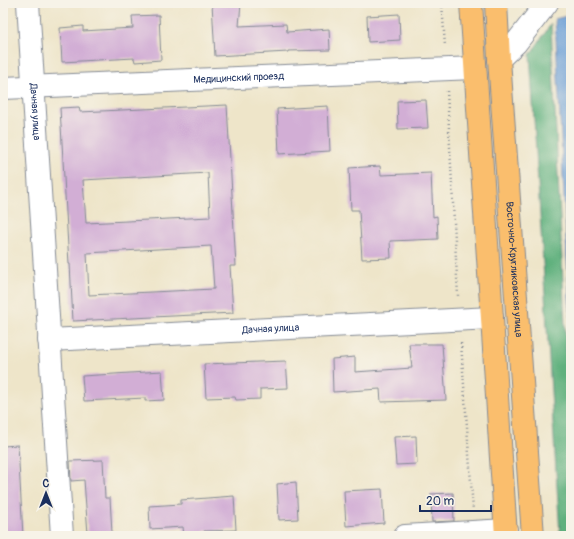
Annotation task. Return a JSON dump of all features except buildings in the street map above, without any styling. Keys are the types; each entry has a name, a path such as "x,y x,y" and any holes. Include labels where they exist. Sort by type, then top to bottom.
{"main road":[{"path":"470,3 506,533"},
{"name":"Восточно-Кругликовская улица","path":"496,3 533,536"}],"street":[{"name":"Дачная улица","path":"28,3 62,536"},
{"path":"499,59 516,43 547,3"},
{"name":"Медицинский проезд","path":"3,88 474,68"},
{"name":"Дачная улица","path":"49,340 492,318"},
{"path":"405,536 474,532 506,533"}],"path":[{"path":"442,3 459,320 474,532"}],"green space":[{"path":"551,24 571,455 571,534 560,535 530,55"}],"water":[{"path":"571,15 571,336 555,19"}]}
